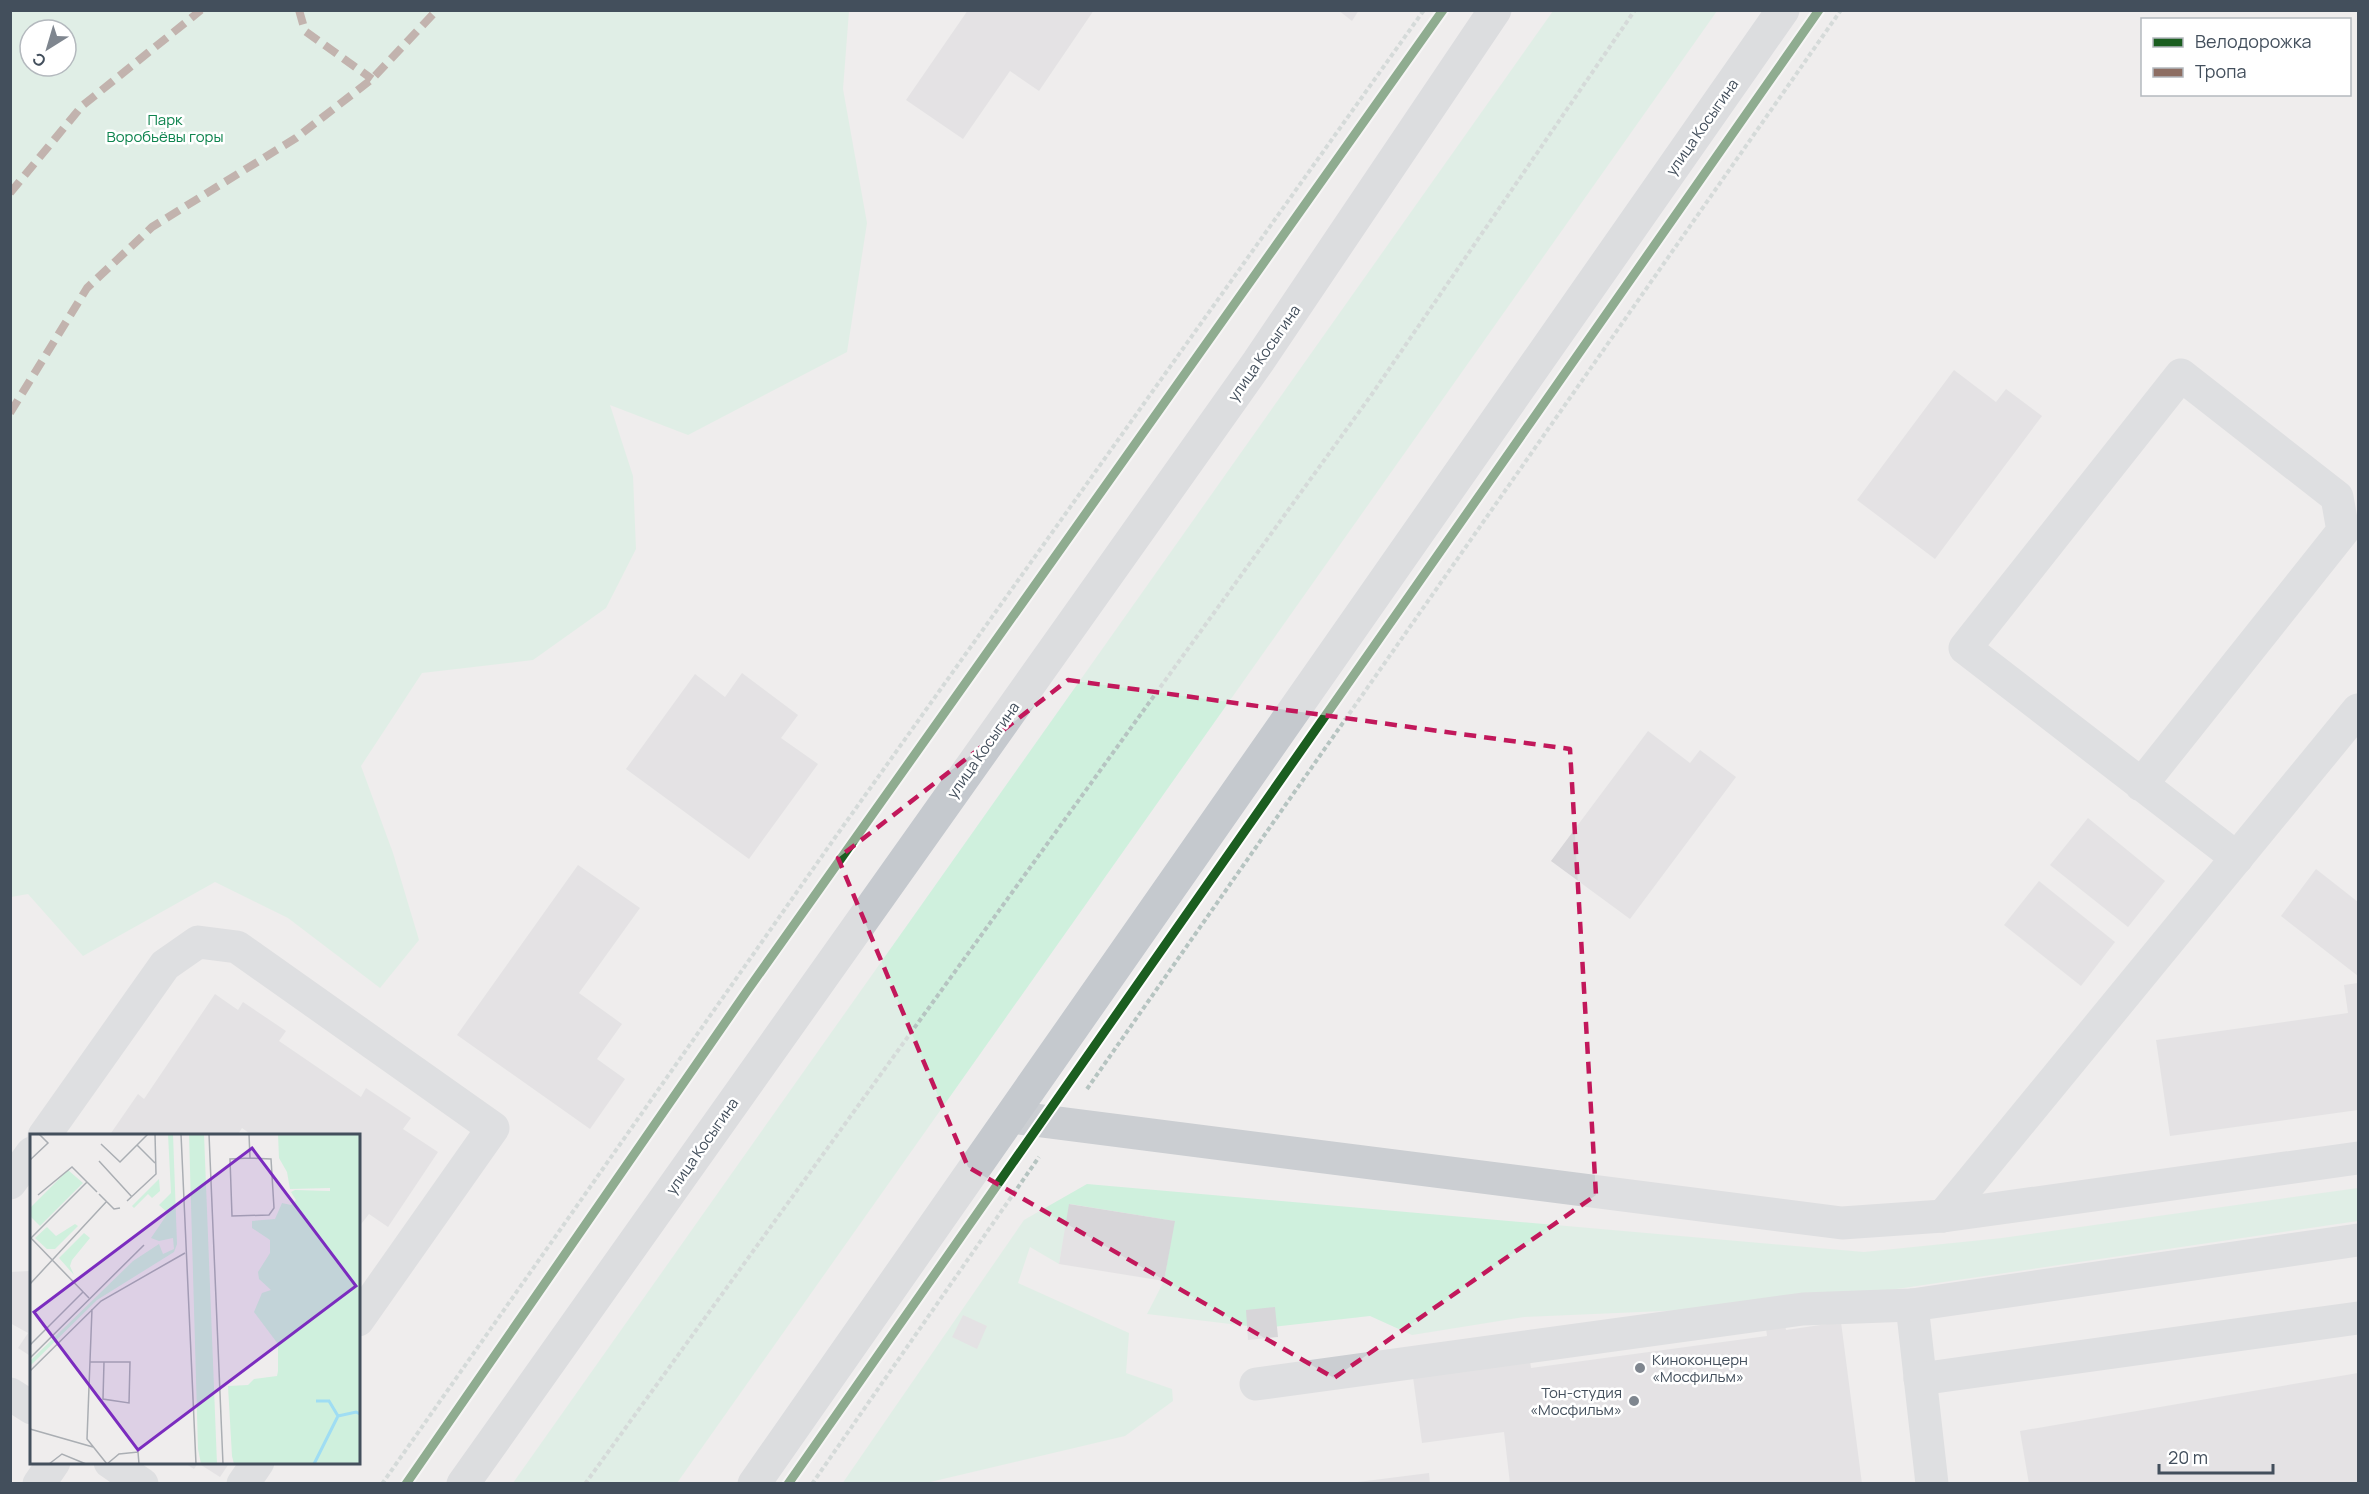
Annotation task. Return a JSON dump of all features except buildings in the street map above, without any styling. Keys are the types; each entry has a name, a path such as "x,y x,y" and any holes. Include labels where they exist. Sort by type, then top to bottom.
{"main road":[{"name":"улица Косыгина","path":"463,1484 1258,362 1495,10"},
{"name":"улица Косыгина","path":"754,1484 1783,10"}],"lane":[{"path":"2141,785 2343,531 2337,497 2181,375 1965,648 2141,785 2237,858"},
{"path":"1943,1216 2358,710"},
{"path":"45,1134 165,965 198,942 237,947 493,1128 360,1317"},
{"path":"1011,1117 1842,1223 1943,1216 2358,1158"},
{"path":"10,1183 30,1156"},
{"path":"1256,1384 1803,1309 1912,1305 2358,1240"},
{"path":"1912,1305 1932,1484"},
{"path":"1920,1379 2358,1317"},
{"path":"10,1394 30,1407"},
{"path":"39,1484 53,1464"},
{"path":"113,1464 142,1484"},
{"path":"243,1484 257,1464"}],"path":[{"path":"382,1484 841,830 1424,10"},
{"path":"585,1484 1365,404 1635,10"},
{"path":"812,1484 1841,10"}],"highlighted area":[{"path":"1068,680 1570,749 1596,1195 1334,1378 968,1167 838,858"}],"green space":[{"name":"Парк Воробьёвы горы","path":"10,11 849,11 843,89 867,223 847,352 688,435 610,405 633,476 636,549 606,608 533,660 422,673 361,766 393,853 419,940 380,988 288,918 215,882 83,956 28,894 11,897"},
{"path":"1553,11 1717,11 677,1483 513,1483"},
{"path":"1087,1184 1864,1252 2002,1238 2358,1188 2358,1221 1781,1306 1524,1317 1412,1335 1370,1316 1264,1328 1147,1314 1164,1281 1174,1221 1070,1204 1059,1264 1030,1247 1018,1283 1129,1333 1126,1373 1172,1389 1173,1401 1125,1436 926,1483 842,1484 1024,1220"}],"marked path":[{"path":"10,193 82,106 201,10"},
{"path":"299,10 305,31 372,79"},
{"path":"10,413 87,288 152,227 296,138 372,79 437,10"}],"cycle path":[{"path":"406,1484 747,991 1443,10"},
{"path":"788,1484 1819,10"}],"place":[{"name":"Киноконцерн «Мосфильм»","path":"1640,1368"},
{"name":"Тон-студия «Мосфильм»","path":"1634,1401"}]}
